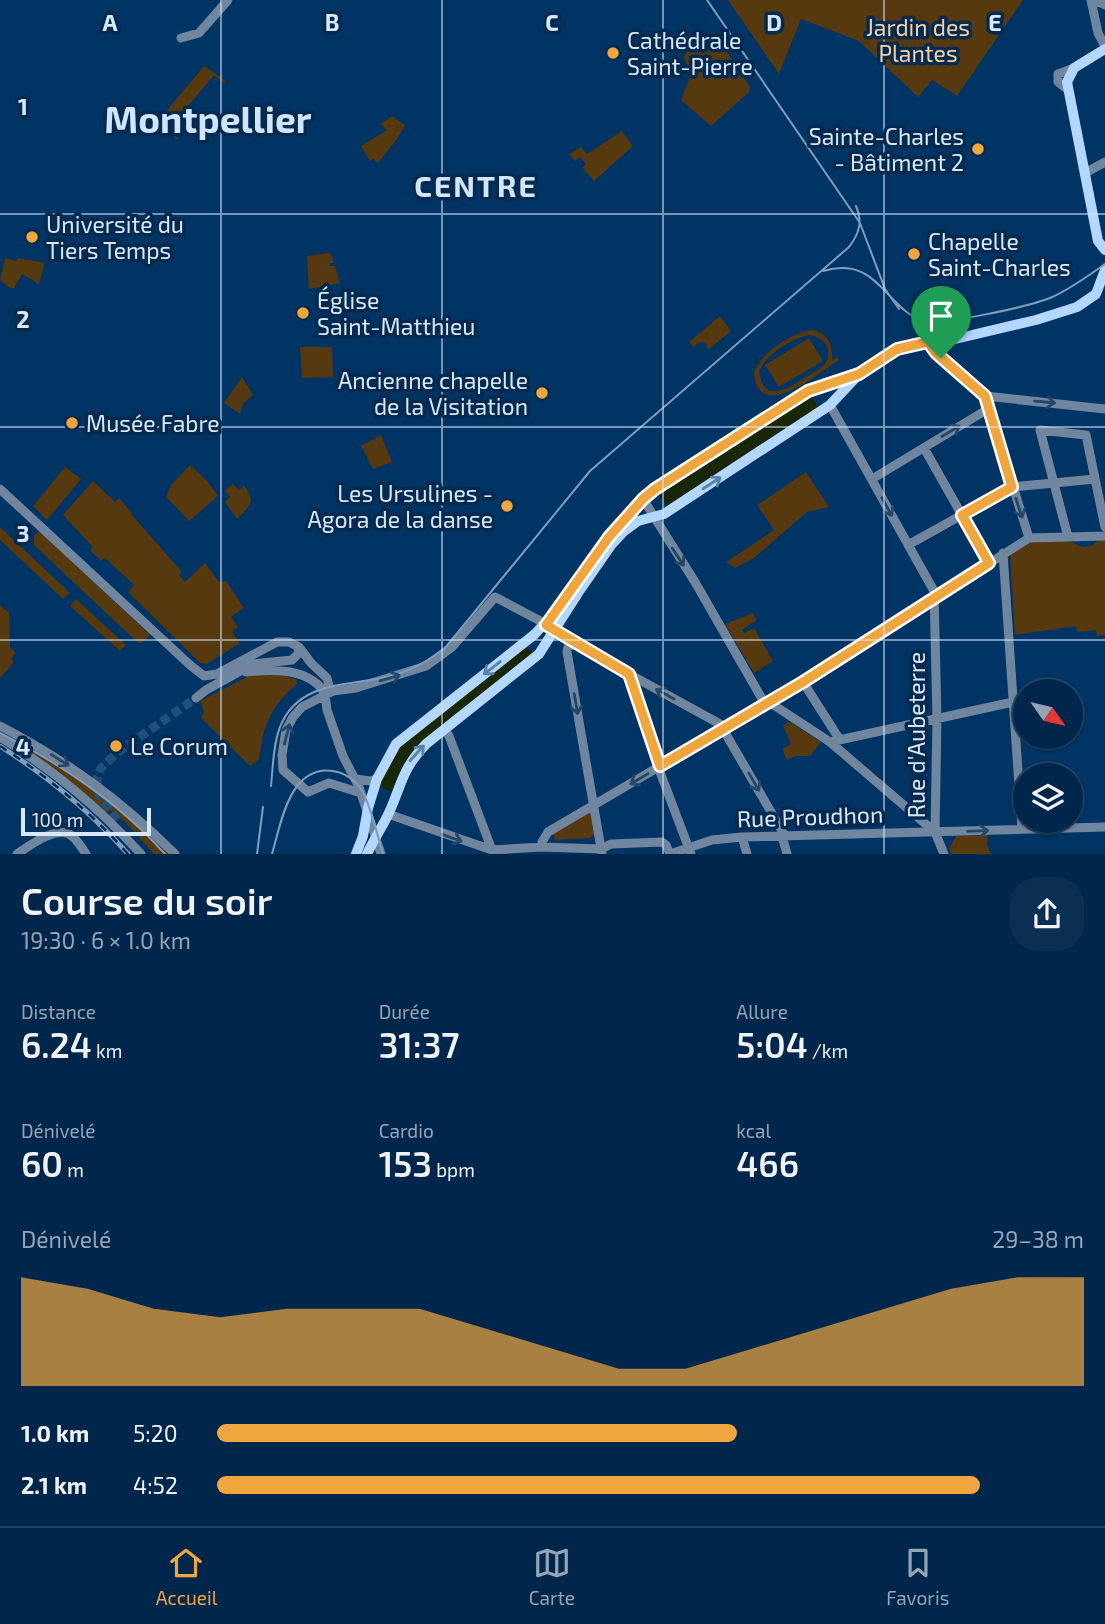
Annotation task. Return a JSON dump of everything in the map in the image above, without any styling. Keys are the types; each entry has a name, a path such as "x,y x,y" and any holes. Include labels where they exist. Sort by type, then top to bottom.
{"main road":[{"path":"1105,47 1074,68 1068,78 1067,89 1098,241 1105,250"},
{"path":"356,854 377,779 396,744 550,627 612,544 638,521 675,507 826,407 859,374 897,349 951,340 1063,312 1084,304 1102,290 1105,270"},
{"path":"366,854 388,814 408,765 426,744 539,654 550,627 609,537 643,499 786,405 818,388 859,374"},
{"path":"818,388 829,397 826,407"}],"street":[{"path":"221,0 186,36 199,33 228,0"},
{"path":"1092,0 1105,5"},
{"path":"1092,0 1100,38 1105,47"},
{"path":"1085,173 1105,162"},
{"path":"928,342 936,353 985,396 1105,409"},
{"path":"985,396 1029,538"},
{"path":"826,407 872,479 935,597"},
{"path":"872,479 988,409"},
{"path":"1068,537 1040,430 1086,435 1105,527"},
{"path":"923,448 989,563"},
{"path":"908,545 1012,487 1095,479"},
{"path":"0,489 204,676 217,674 278,642 286,641 299,647 327,678 329,686 325,695"},
{"path":"643,499 767,703 835,741 935,832 944,854"},
{"path":"542,847 544,836 548,832 803,682 1029,538 1105,536"},
{"path":"835,741 1013,702 1003,553"},
{"path":"361,793 329,783 308,792 283,769 284,742 288,726 298,711 337,690 356,688 426,666 453,647 495,597 720,724 783,836 787,854"},
{"name":"Rue d'Aubeterre","path":"935,597 935,832"},
{"path":"577,643 568,647 567,652 601,851"},
{"path":"196,698 253,664 292,660 298,654 299,647"},
{"path":"240,673 270,669 289,671 317,684 325,695 327,710 343,755 356,779 381,854"},
{"path":"629,674 690,850"},
{"path":"803,682 835,741"},
{"path":"0,726 57,758 108,793 176,854"},
{"path":"444,730 449,736 492,850"},
{"path":"0,737 82,794 141,854"},
{"path":"356,779 377,779"},
{"path":"388,814 481,851 595,847 601,851"},
{"path":"117,820 148,854"},
{"name":"Rue Proudhon","path":"1083,828 1105,827"},
{"name":"Rue Proudhon","path":"670,854 690,850 712,839 1013,829"},
{"path":"17,854 53,834 63,832 73,837 86,854"},
{"path":"742,837 747,854"},
{"path":"601,851 611,844 662,842 670,854"}],"green space":[{"name":"Jardin des Plantes","path":"728,0 1023,0 957,96 932,80 918,97 859,41 801,19 779,74"},
{"path":"714,32 750,87 749,92 711,126 681,100 691,74 684,57 687,51"},
{"path":"204,66 226,81 224,83 214,75 170,128 177,140 159,120"},
{"path":"392,116 405,125 378,163 373,159 370,161 361,146 387,130 380,124"},
{"path":"622,131 633,146 594,181 582,168 586,164 580,157 575,161 569,154 581,147 587,154"},
{"path":"331,254 334,263 330,263 330,266 335,266 340,283 309,289 307,256"},
{"path":"5,258 45,263 39,284 22,274 14,288 10,288 0,280"},
{"path":"720,316 731,331 708,350 703,342 697,343 694,348 689,342"},
{"path":"817,331 826,337 832,349 832,360 837,357 839,360 791,390 778,395 767,395 758,388 754,373 757,366 777,345 804,332","holes":["810,335 820,338 826,345 828,359 825,364 785,389 772,391 766,388 759,372 767,359 780,348"]},
{"path":"809,338 823,361 779,387 765,365"},
{"path":"300,347 332,347 333,377 302,378"},
{"path":"242,377 253,395 243,404 240,414 224,403"},
{"path":"381,435 392,462 373,469 361,446"},
{"path":"190,465 218,496 189,521 166,497 171,485"},
{"path":"65,467 81,479 47,520 33,506"},
{"path":"806,472 829,507 807,512 754,558 735,568 726,562 774,530 757,505"},
{"path":"93,481 115,502 119,498 182,572 179,575 185,582 205,563 219,582 226,581 244,608 231,617 238,627 232,632 240,643 207,664 200,663 128,592 134,585 105,558 101,561 90,550 93,547 63,515"},
{"path":"233,484 239,490 244,485 251,500 249,507 237,519 225,502 230,497 225,490"},
{"path":"0,527 70,593 63,599 0,540"},
{"path":"38,532 150,635 138,643 34,545 34,536"},
{"path":"1105,539 1105,635 1097,636 1096,630 1077,632 1076,626 1015,635 1010,554 1030,542 1069,541 1082,547"},
{"path":"76,599 126,645 120,651 70,606"},
{"path":"0,605 9,613 10,647 16,653 11,659 14,662 0,678"},
{"path":"753,613 757,620 742,630 744,633 754,628 773,661 754,673 725,624"},
{"path":"278,674 295,679 298,683 270,716 259,759 250,766 201,718 204,711 200,701 251,675"},
{"path":"790,722 821,742 810,756 795,756 787,760 782,749 791,744 783,725"},
{"path":"20,742 116,803 169,854 154,854 124,821 110,810 106,814 18,747"},
{"path":"590,811 594,834 590,838 555,840 553,834"},
{"path":"988,835 990,854 951,854 949,849 956,836"}],"shaded area":[{"path":"809,393 818,407 667,506 658,493"},
{"path":"527,644 527,648 534,653 418,745 404,764 392,792 379,786 396,751 405,742"}],"tunnel":[{"path":"117,820 100,796 97,777 101,768 118,752 196,698"}],"tram line":[{"path":"707,0 860,223 885,289 899,309"},
{"path":"271,786 280,727 288,712 299,701 325,688 403,672 425,662 445,648 590,471 849,247 859,228 856,206"},
{"path":"823,271 841,268 856,270 869,276 910,314 923,321 933,322 986,314 1050,298 1105,264"},
{"path":"0,733 67,771 109,801 165,854"},
{"path":"272,854 289,799 297,787 306,777 318,772 333,771 350,778 363,792 383,854"},
{"path":"257,854 263,807"}],"railway":[{"path":"0,746 68,796 128,854"}],"place":[{"name":"Cathédrale Saint-Pierre","path":"613,53"},
{"name":"Sainte-Charles - Bâtiment 2","path":"978,149"},
{"name":"Université du Tiers Temps","path":"32,237"},
{"name":"Chapelle Saint-Charles","path":"914,254"},
{"name":"Église Saint-Matthieu","path":"303,313"},
{"name":"Ancienne chapelle de la Visitation","path":"542,393"},
{"name":"Musée Fabre","path":"72,423"},
{"name":"Les Ursulines - Agora de la danse","path":"507,506"},
{"name":"Le Corum","path":"116,746"}],"district":[{"name":"Montpellier","path":"208,118"},
{"name":"CENTRE","path":"476,185"}],"route":[{"path":"928,342 941,358 985,396 1012,487 962,515 989,563 803,682 660,766 629,674 546,624 609,537 655,489 808,391 859,374 897,349 928,342"}]}
